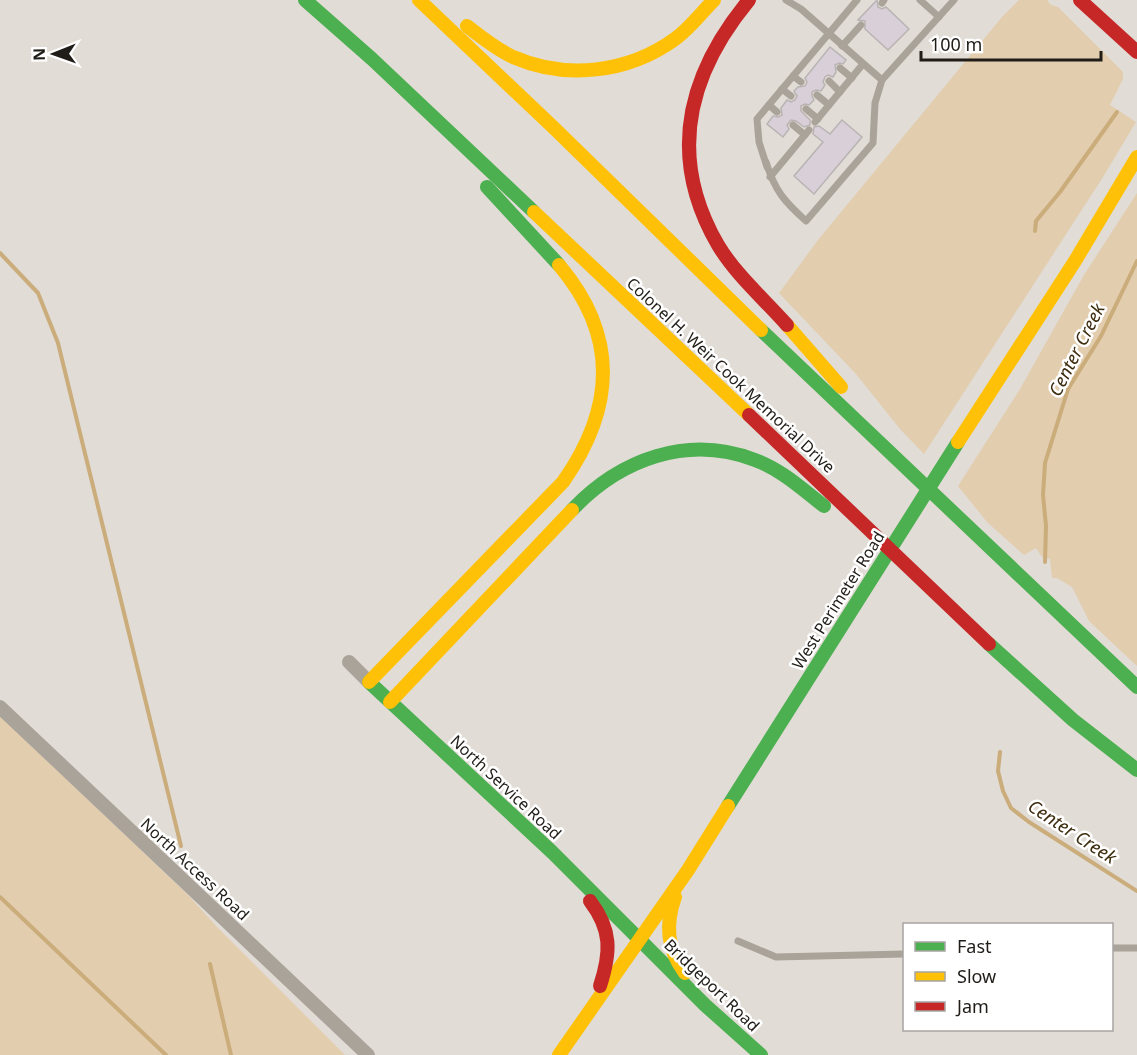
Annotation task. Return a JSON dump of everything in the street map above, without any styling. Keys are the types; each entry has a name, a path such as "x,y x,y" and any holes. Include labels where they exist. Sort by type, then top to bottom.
{"main road":[{"name":"Colonel H. Weir Cook Memorial Drive","path":"305,0 391,76 824,485 999,655 1065,715 1137,771"},
{"path":"419,0 1137,687"},
{"path":"438,0 478,35 514,58 548,68 587,71 625,65 650,55 685,30 714,0"},
{"path":"1080,0 1137,52"},
{"path":"753,1 729,23 702,71 694,98 689,145 696,193 709,227 729,260 831,374 901,463"},
{"path":"1095,14 1137,65"},
{"path":"369,682 572,471 592,436 600,410 604,380 604,364 597,328 571,279 470,169 391,76"},
{"name":"West Perimeter Road","path":"559,1055 688,870 872,576 1075,261 1137,157"},
{"path":"390,702 590,491 610,475 633,462 658,453 684,449 725,451 751,458 781,473 824,506 900,575 999,655"},
{"path":"1075,628 1137,678"},
{"name":"North Service Road","path":"369,682 552,852 640,938"},
{"path":"552,852 592,903 607,927 610,948 608,961 594,1003"},
{"path":"688,870 670,912 668,931 672,952 679,966 759,1053"},
{"name":"Bridgeport Road","path":"640,938 705,1005 759,1053"}],"street":[{"name":"North Service Road","path":"349,662 369,682"},
{"name":"North Access Road","path":"0,707 368,1055"}],"lane":[{"path":"786,0 801,9 882,80"},
{"path":"771,177 757,130 757,119 857,0"},
{"path":"920,0 939,17"},
{"path":"766,162 783,200 806,221 873,142 875,103 882,80 954,0"},
{"path":"842,46 861,25"},
{"path":"815,48 824,55"},
{"path":"804,62 813,68"},
{"path":"806,109 817,120 863,64"},
{"path":"840,68 852,78"},
{"path":"793,76 801,82"},
{"path":"829,81 840,92"},
{"path":"782,89 790,96"},
{"path":"817,96 829,105"},
{"path":"769,105 777,111"},
{"path":"771,177 807,133 793,124"},
{"path":"738,941 776,957 903,954"},
{"path":"1113,948 1137,948"}],"shaded area":[{"path":"1019,0 1047,0 1051,5 1058,7 1123,72 1123,79 1110,105 1136,122 924,454 900,429 856,374 779,293 818,240 1002,17"},
{"path":"1137,193 1137,666 1089,621 1072,587 1057,578 1052,578 1050,559 1042,557 1036,548 1024,555 987,522 958,486 1020,389 1084,275"},
{"path":"0,716 188,895 345,1055 0,1055"}],"building":[{"path":"877,0 878,7 882,9 886,7 909,29 888,50 865,29 865,21 858,20"},
{"path":"830,47 846,60 843,64 835,65 836,72 833,77 828,75 825,77 823,82 825,85 821,91 812,92 814,100 809,105 801,106 801,111 810,120 810,125 804,127 791,120 787,125 789,129 783,137 767,124 773,116 782,115 781,108 787,100 791,102 795,100 797,96 794,91 798,87 805,86 807,82 805,78"},
{"path":"842,120 862,137 814,194 794,176 823,142 813,134 814,127 819,126 830,134"}],"waterway":[{"path":"1035,231 1036,221 1060,192 1117,112"},
{"path":"0,253 38,293 58,343 181,846"},
{"name":"Center Creek","path":"1045,562 1046,526 1043,495 1045,463 1068,389 1101,336 1137,261"},
{"name":"Center Creek","path":"1000,752 998,771 1003,791 1011,808 1137,891"},
{"path":"0,897 166,1055"},
{"path":"210,964 231,1055"}],"traffic: fast":[{"path":"305,0 372,59 534,212"},
{"path":"487,187 559,265"},
{"path":"761,330 1137,687"},
{"path":"728,806 958,442"},
{"path":"572,510 611,477 633,465 656,456 680,451 705,450 730,453 765,464 791,480 824,506"},
{"path":"989,644 1073,720 1137,770"},
{"path":"369,682 552,852 705,1005 761,1055"}],"traffic: slow":[{"path":"419,0 761,330"},
{"path":"467,26 489,43 513,57 533,64 554,69 596,69 617,66 657,50 680,35 714,0"},
{"path":"958,442 1075,261 1137,157"},
{"path":"534,212 749,415"},
{"path":"369,682 563,482 593,427 600,400 603,372 600,345 592,318 579,292 559,265"},
{"path":"787,325 841,387"},
{"path":"390,702 572,510"},
{"path":"559,1055 688,870 728,806"},
{"path":"675,897 669,927 671,946 685,973"}],"traffic: jam":[{"path":"749,0 728,28 698,87 691,118 689,149 693,180 702,212 718,245 742,277 787,325"},
{"path":"1080,0 1137,52"},
{"path":"749,415 989,644"},
{"path":"590,901 606,932 606,962 600,986"}]}
